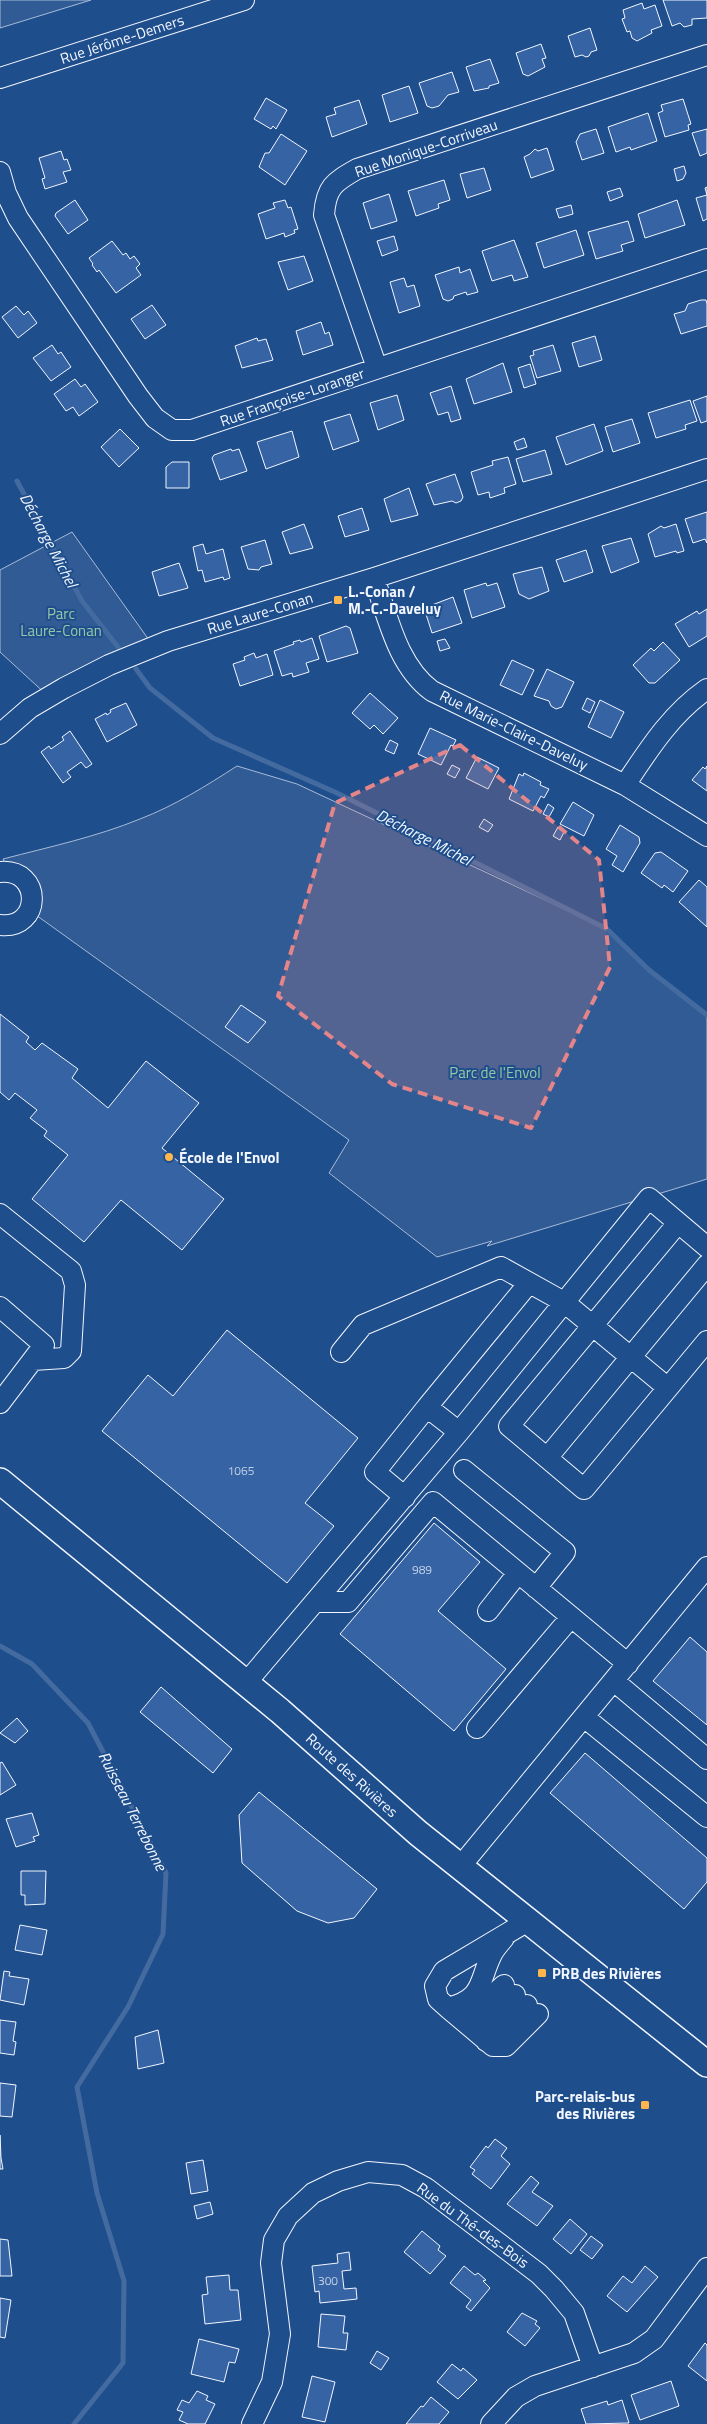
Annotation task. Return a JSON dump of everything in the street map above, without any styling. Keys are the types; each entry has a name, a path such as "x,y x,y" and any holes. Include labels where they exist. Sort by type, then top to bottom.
{"main road":[{"name":"Route des Rivières","path":"0,1482 246,1683 418,1833 460,1867 518,1927 707,2064"}],"street":[{"name":"Rue Jérôme-Demers","path":"0,78 244,0"},
{"name":"Rue Monique-Corriveau","path":"377,368 324,214 329,190 337,180 357,169 707,55"},
{"name":"Rue Françoise-Loranger","path":"0,172 6,193 18,218 138,396 156,418 172,430 192,430 707,259"},
{"name":"Rue Laure-Conan","path":"0,734 30,708 64,688 108,666 168,641 374,578 707,469"},
{"name":"Rue Marie-Claire-Daveluy","path":"374,578 404,662 418,680 432,691 625,785 707,836"},
{"path":"625,785 660,732 687,703 707,689"},
{"path":"0,872 11,872 23,878 30,889 32,898 29,910 21,920 9,926 0,925"},
{"path":"246,1683 459,1432 649,1198 707,1247"},
{"path":"0,1214 71,1271 75,1285 71,1351 64,1358 33,1360"},
{"path":"678,1223 510,1426 584,1489 707,1341"},
{"path":"547,1458 707,1265"},
{"path":"340,1352 363,1325 501,1267 564,1302 668,1388"},
{"path":"405,1496 375,1472 529,1283"},
{"path":"0,1307 44,1345 0,1403"},
{"path":"427,1407 459,1432"},
{"path":"464,1470 565,1552 536,1588"},
{"path":"316,1602 348,1602 433,1502 628,1664"},
{"path":"460,1867 707,1567"},
{"path":"488,1611 518,1573"},
{"path":"476,1728 571,1617"},
{"path":"614,1681 707,1759"},
{"path":"584,1717 707,1818"},
{"path":"466,2023 471,2014 521,2000 498,2036 466,2023 438,1999 435,1986 444,1971 518,1927"},
{"path":"466,2023 462,2004 476,1993 483,1982 493,1952 518,1927"},
{"name":"Rue du Thé-des-Bois","path":"252,2424 272,2382 280,2334 271,2263 274,2240 288,2216 313,2193 338,2180 368,2172 402,2175 426,2188 539,2274 574,2313 593,2367"},
{"path":"492,2424 516,2397 535,2386 634,2353 654,2339 707,2268"}],"highlighted area":[{"path":"460,745 599,860 610,967 531,1128 392,1084 278,996 335,803"}],"green space":[{"path":"0,0 91,0 0,28"},
{"name":"Parc Laure-Conan","path":"72,532 154,647 49,697 0,652 0,570"},
{"name":"Parc de l'Envol","path":"237,766 297,784 607,929 667,986 707,1017 707,1179 487,1246 492,1241 437,1257 329,1173 349,1140 29,910 3,859 89,836 153,814 202,788"}],"building":[{"path":"663,0 707,0 707,18 692,19 692,25 684,27 680,23 672,26"},
{"path":"642,3 644,9 655,5 662,26 651,30 652,33 637,41 632,38 630,31 627,32 622,19 625,18 623,10"},
{"path":"590,28 597,50 591,52 586,57 582,55 575,57 568,36"},
{"path":"541,44 546,58 542,59 545,67 528,76 523,74 516,53"},
{"path":"490,59 499,83 489,86 489,88 474,91 466,67"},
{"path":"452,72 459,92 448,95 439,106 432,108 427,106 419,83"},
{"path":"409,86 418,113 390,122 382,95"},
{"path":"266,98 287,110 276,129 273,126 271,129 254,119"},
{"path":"683,99 691,124 688,125 689,130 665,137 658,113 663,111 661,105"},
{"path":"359,100 367,124 332,137 326,117 336,114 334,108"},
{"path":"648,113 657,141 631,150 630,147 616,152 608,127"},
{"path":"596,129 604,153 582,160 576,142 580,134"},
{"path":"707,129 707,153 700,156 692,133"},
{"path":"281,134 307,151 285,185 259,167 265,153 269,153"},
{"path":"547,148 554,170 531,178 524,157 535,149 538,151"},
{"path":"61,151 64,160 67,159 71,170 63,172 67,182 45,189 42,179 45,178 39,158"},
{"path":"684,166 686,173 683,179 677,181 674,169"},
{"path":"484,168 491,190 467,198 460,174"},
{"path":"444,180 450,200 438,204 439,208 416,216 408,191"},
{"path":"620,188 623,196 610,201 607,192"},
{"path":"389,194 397,221 371,229 363,203"},
{"path":"707,195 707,219 703,221 696,198"},
{"path":"75,200 88,220 68,234 55,216 56,213"},
{"path":"285,200 288,208 291,207 298,229 294,230 295,233 285,237 284,233 266,239 258,214 275,208 273,203"},
{"path":"677,200 685,225 645,238 638,214"},
{"path":"571,205 573,214 559,218 556,209"},
{"path":"628,221 634,241 621,245 623,251 596,259 588,232"},
{"path":"576,230 584,255 544,268 536,243"},
{"path":"394,236 398,250 382,256 377,241"},
{"path":"514,240 528,277 514,281 512,275 492,281 482,251"},
{"path":"112,241 123,255 126,253 130,259 134,256 140,264 136,268 141,275 116,293 99,270 97,272 89,258"},
{"path":"304,256 313,281 288,290 278,262"},
{"path":"459,267 460,273 470,269 478,292 467,295 466,292 454,296 453,299 448,301 443,299 435,275"},
{"path":"404,278 407,287 414,285 420,306 399,313 390,282"},
{"path":"706,300 707,304 707,326 681,334 674,314 685,311 688,304"},
{"path":"152,305 166,325 145,339 131,319"},
{"path":"16,306 24,315 28,311 37,323 18,338 2,317"},
{"path":"321,322 325,334 329,332 333,345 303,355 296,331"},
{"path":"595,336 602,360 579,367 572,343"},
{"path":"257,338 258,341 266,339 273,360 242,368 235,346"},
{"path":"52,345 58,354 61,352 71,367 51,381 33,358"},
{"path":"553,345 561,371 537,378 530,356 534,355 533,351"},
{"path":"503,363 512,392 474,404 466,379"},
{"path":"530,364 536,384 524,388 518,368"},
{"path":"75,379 81,387 85,384 98,402 79,416 73,407 66,411 54,394"},
{"path":"451,386 461,419 451,422 448,412 438,415 430,393"},
{"path":"397,395 404,420 378,430 370,403"},
{"path":"707,396 707,421 701,423 693,401"},
{"path":"690,400 697,421 685,425 686,429 656,438 648,413"},
{"path":"350,414 359,441 333,450 324,422"},
{"path":"632,419 640,443 613,452 605,427"},
{"path":"594,424 603,451 566,465 556,437"},
{"path":"120,429 139,448 119,467 101,447"},
{"path":"292,431 299,457 266,469 257,442"},
{"path":"524,438 527,447 517,450 514,442"},
{"path":"231,449 232,451 239,449 247,471 220,480 212,458 214,455"},
{"path":"545,450 552,474 523,482 516,459"},
{"path":"508,457 516,484 504,488 505,493 490,498 489,492 478,495 471,472 493,465 492,461"},
{"path":"172,462 189,462 189,488 166,488 166,467"},
{"path":"455,474 463,497 461,501 434,505 426,484"},
{"path":"409,488 418,515 391,522 384,499"},
{"path":"362,508 369,530 345,537 338,516"},
{"path":"707,512 707,543 705,539 693,543 685,519"},
{"path":"304,524 313,548 290,554 282,532"},
{"path":"676,524 684,551 677,553 676,551 655,557 648,534 661,526 664,528"},
{"path":"631,538 639,562 611,573 602,546"},
{"path":"265,540 272,564 261,567 259,570 248,569 241,547"},
{"path":"203,544 206,554 223,549 230,578 224,580 223,577 205,582 202,570 198,571 193,547"},
{"path":"586,550 593,572 564,582 556,560"},
{"path":"179,563 188,588 159,596 152,572"},
{"path":"542,567 549,591 529,599 519,594 513,574"},
{"path":"486,583 487,586 497,583 505,607 472,618 464,590"},
{"path":"453,597 462,623 432,633 424,608"},
{"path":"707,609 707,636 689,647 675,624 697,611 699,614"},
{"path":"346,626 350,628 358,653 327,662 319,636"},
{"path":"312,638 319,659 306,663 309,672 293,677 292,673 282,676 274,651 294,644 293,642 300,640 301,642"},
{"path":"445,639 450,648 440,651 437,641"},
{"path":"663,642 680,660 655,683 649,683 633,665 651,648 654,651"},
{"path":"254,653 256,658 267,654 273,675 240,686 233,664 245,660 244,657"},
{"path":"512,660 534,670 522,695 500,685"},
{"path":"547,669 574,682 562,707 556,709 551,706 549,701 534,696"},
{"path":"370,693 398,718 383,734 374,725 370,729 352,713"},
{"path":"587,698 595,702 590,713 582,709"},
{"path":"600,700 624,712 611,738 588,727"},
{"path":"126,703 137,725 107,742 95,719 106,713 107,715 111,712 110,710"},
{"path":"430,728 456,740 453,746 451,745 441,765 418,754"},
{"path":"70,731 92,764 86,768 81,762 67,772 71,777 63,783 41,752 49,746 51,749 64,740 62,737"},
{"path":"390,740 398,744 394,754 385,750"},
{"path":"477,757 499,768 488,789 466,778"},
{"path":"452,765 460,769 455,778 447,774"},
{"path":"707,766 707,791 692,780 703,767 705,769"},
{"path":"524,773 541,782 540,785 549,789 544,798 541,796 533,811 509,799 519,774 523,776"},
{"path":"573,802 594,815 584,836 560,824"},
{"path":"548,804 554,808 549,817 543,814"},
{"path":"484,819 493,825 488,832 479,827"},
{"path":"620,825 639,837 640,843 623,872 612,865 617,856 606,849"},
{"path":"558,827 565,830 560,840 553,836"},
{"path":"661,852 688,871 673,892 664,885 662,888 641,873 655,853"},
{"path":"699,880 707,887 707,927 679,902"},
{"path":"241,1005 266,1022 248,1043 225,1027"},
{"path":"0,1014 29,1037 26,1042 35,1050 42,1043 78,1069 72,1078 108,1108 146,1061 199,1103 162,1148 224,1199 182,1250 121,1200 84,1242 32,1199 68,1155 44,1136 47,1131 30,1118 37,1110 15,1093 9,1100 0,1092"},
{"path":"227,1330 358,1438 305,1503 334,1526 287,1583 102,1431 148,1375 173,1396"},
{"path":"434,1523 480,1562 438,1611 506,1669 454,1731 340,1634"},
{"path":"690,1637 707,1652 707,1725 653,1681"},
{"path":"161,1687 232,1749 213,1773 140,1712"},
{"path":"17,1718 28,1731 15,1743 0,1733"},
{"path":"585,1753 707,1858 707,1882 684,1909 550,1793"},
{"path":"2,1762 16,1785 0,1795 0,1763"},
{"path":"259,1792 377,1889 354,1918 328,1923 297,1911 242,1863 239,1815"},
{"path":"32,1813 39,1835 33,1837 35,1841 16,1847 6,1819"},
{"path":"21,1871 46,1871 45,1904 25,1905 25,1895 21,1895"},
{"path":"20,1925 47,1930 42,1955 15,1950"},
{"path":"4,1971 10,1972 9,1976 29,1979 24,2005 0,2000"},
{"path":"0,2020 16,2022 13,2041 16,2042 14,2055 0,2053"},
{"path":"158,2030 164,2063 138,2069 135,2037"},
{"path":"0,2083 16,2085 12,2117 0,2116"},
{"path":"0,2135 1,2158 3,2169 0,2169"},
{"path":"495,2139 507,2148 501,2156 510,2164 491,2189 472,2174 475,2170 470,2167 486,2146 488,2148"},
{"path":"203,2160 208,2191 191,2194 186,2163"},
{"path":"531,2176 539,2183 532,2192 553,2206 537,2226 507,2204"},
{"path":"210,2202 213,2214 197,2219 194,2206"},
{"path":"570,2219 587,2234 571,2254 553,2239"},
{"path":"422,2231 440,2246 438,2250 446,2256 430,2274 404,2252"},
{"path":"591,2236 603,2245 592,2259 580,2250"},
{"path":"0,2239 8,2240 12,2276 0,2276"},
{"path":"349,2252 351,2270 342,2271 344,2289 356,2288 357,2299 320,2303 319,2291 315,2292 312,2266 338,2263 337,2254"},
{"path":"464,2266 475,2275 478,2273 486,2280 483,2281 490,2288 471,2311 466,2307 471,2300 450,2283"},
{"path":"645,2266 658,2277 627,2312 607,2296 623,2276 632,2283"},
{"path":"229,2275 230,2290 238,2290 241,2320 205,2324 202,2295 208,2294 206,2277"},
{"path":"0,2298 11,2300 5,2338 0,2337"},
{"path":"522,2313 537,2321 535,2324 540,2328 525,2346 507,2332"},
{"path":"321,2314 345,2316 343,2333 348,2333 346,2350 318,2347"},
{"path":"199,2339 239,2349 235,2363 229,2362 224,2382 191,2374"},
{"path":"705,2343 707,2345 707,2381 688,2366"},
{"path":"377,2351 389,2358 381,2370 370,2363"},
{"path":"452,2364 461,2371 463,2368 477,2380 458,2399 437,2382"},
{"path":"312,2376 335,2382 325,2422 302,2417"},
{"path":"671,2381 679,2406 640,2420 631,2395"},
{"path":"197,2391 208,2396 206,2400 215,2404 205,2424 188,2424 179,2420 183,2412 177,2410 182,2400 189,2403"},
{"path":"431,2397 449,2412 439,2424 406,2424 421,2406 423,2407"},
{"path":"622,2400 629,2423 586,2424 581,2409 607,2401 608,2405"}],"waterway":[{"name":"Décharge Michel","path":"17,481 82,601 118,647"},
{"name":"Décharge Michel","path":"136,669 150,688 213,738 337,793 607,929 649,970 707,1015"},
{"name":"Ruisseau Terrebonne","path":"0,1646 32,1664 88,1723 166,1873 163,1934 128,2007 77,2087 97,2193 124,2281 123,2363 74,2424"}],"place":[{"name":"L.-Conan / M.-C.-Daveluy","path":"338,600"},
{"name":"École de l'Envol","path":"169,1157"},
{"name":"PRB des Rivières","path":"542,1973"},
{"name":"Parc-relais-bus des Rivières","path":"645,2105"}]}
